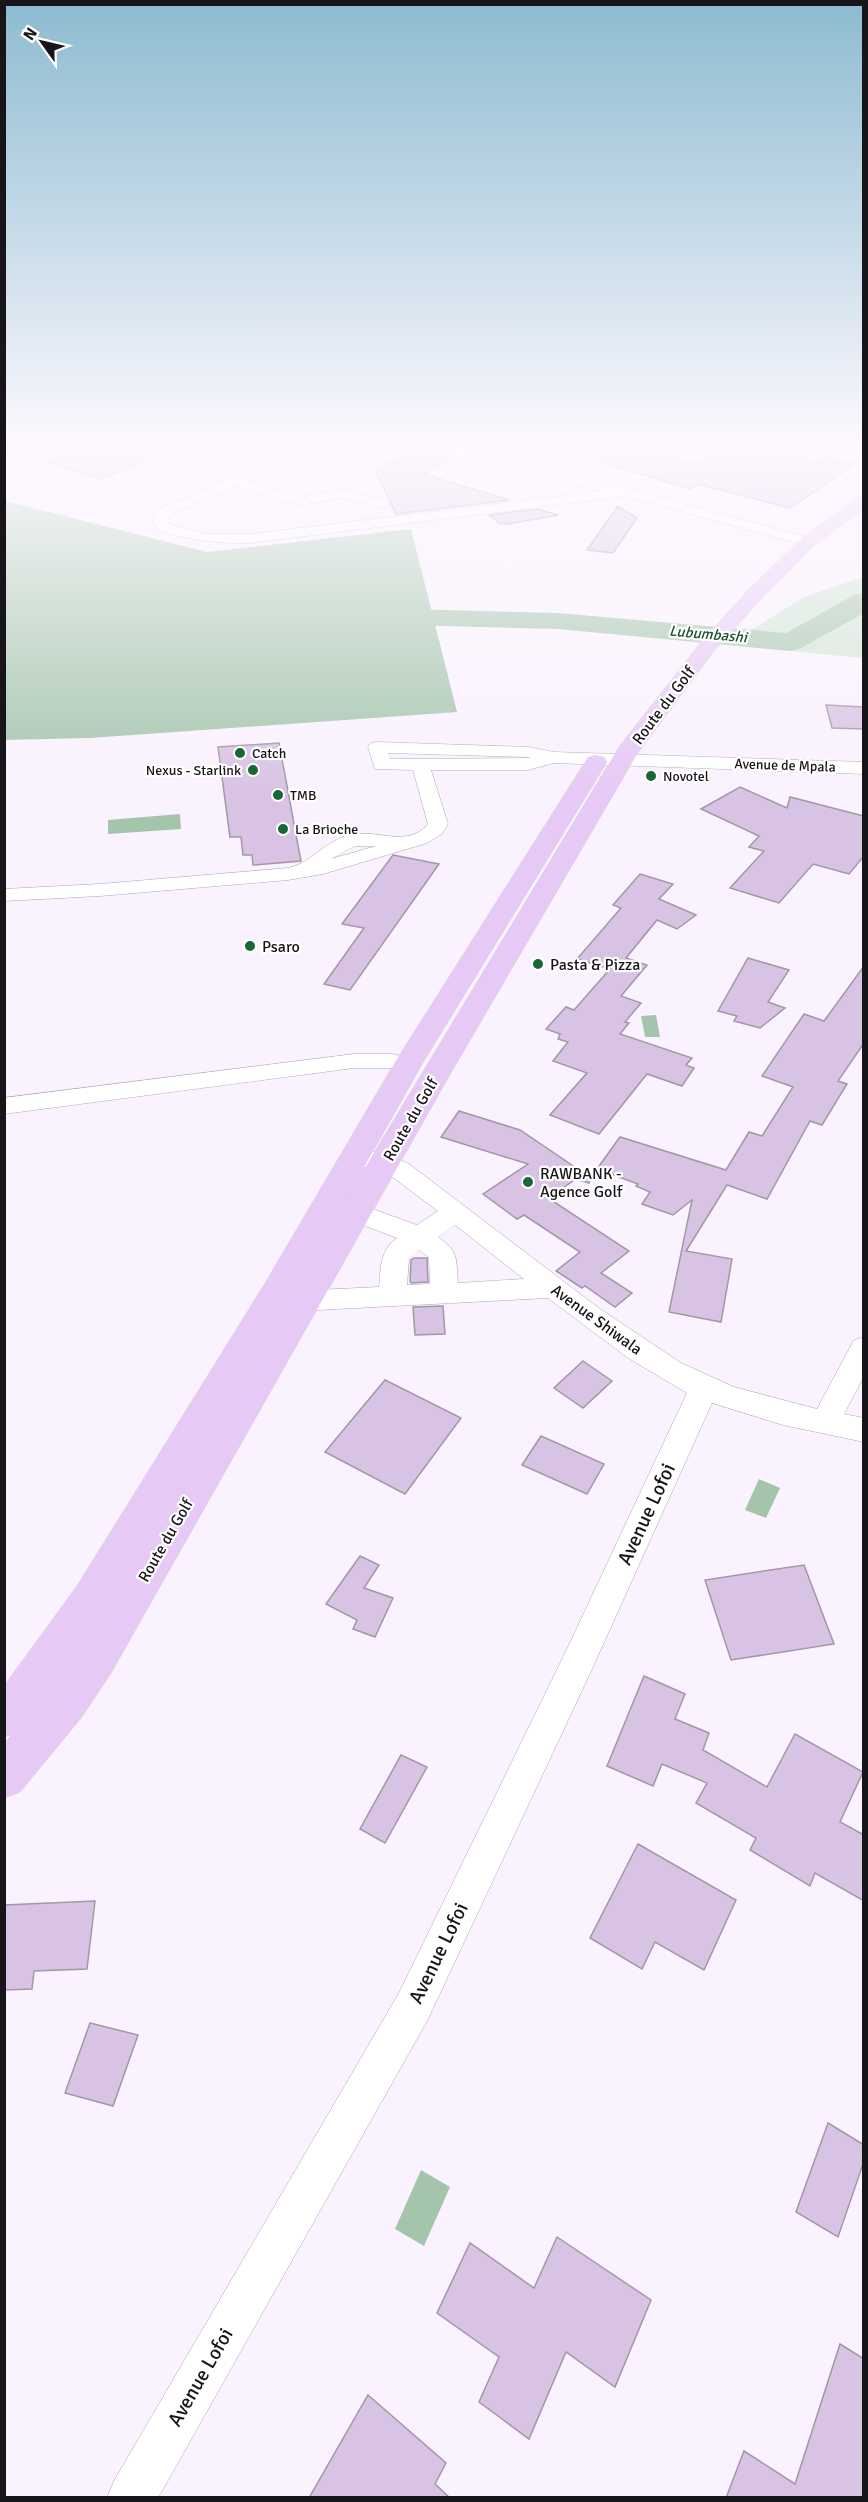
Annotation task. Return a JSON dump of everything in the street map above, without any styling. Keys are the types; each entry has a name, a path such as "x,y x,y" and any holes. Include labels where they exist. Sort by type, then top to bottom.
{"main road":[{"path":"759,566 766,562"},
{"name":"Route du Golf","path":"4,1777 66,1704 96,1660 356,1212 370,1160 423,1068 611,758 703,641 768,580 783,562"},
{"path":"4,1717 30,1688 92,1599 370,1160"}],"street":[{"path":"377,747 529,752 554,758 528,764 382,765 377,747"},
{"name":"Avenue de Mpala","path":"554,758 611,758 864,768"},
{"path":"4,895 100,890 288,874 343,864 429,835 438,824 420,763"},
{"path":"4,1106 354,1061 392,1061 423,1068"},
{"name":"Avenue Shiwala","path":"370,1160 412,1179 553,1288 644,1353 704,1388 824,1423 864,1430"},
{"path":"356,1212 418,1236 442,1253 446,1294"},
{"path":"392,1296 394,1259 398,1251 455,1212"},
{"path":"307,1297 317,1299 553,1288"},
{"path":"824,1423 864,1348"},
{"name":"Avenue Lofoi","path":"131,2498 413,2007 580,1658 704,1388"}],"shaded area":[{"path":"5,562 419,562 457,712 90,738 5,740"},
{"path":"863,577 863,658 727,645 804,597"},
{"path":"180,814 181,829 108,834 108,820"},
{"path":"656,1015 660,1037 645,1037 641,1016"},
{"path":"759,1479 780,1488 766,1518 745,1510"},
{"path":"421,2170 450,2187 424,2246 395,2229"}],"building":[{"path":"826,705 864,707 864,729 832,728"},
{"path":"279,743 301,861 253,865 252,855 243,855 241,837 230,837 218,747"},
{"path":"740,787 787,808 790,797 864,816 864,856 849,874 813,864 779,903 730,888 764,851 749,847 759,836 701,809"},
{"path":"393,855 439,864 350,990 324,984 364,928 342,924"},
{"path":"640,874 673,884 659,899 696,915 677,929 657,920 626,958 647,965 621,996 641,1003 625,1022 629,1023 620,1034 692,1058 686,1065 694,1068 682,1086 647,1074 599,1134 550,1115 587,1073 553,1061 568,1042 558,1039 560,1034 546,1029 566,1007 574,1010 610,969 577,959 621,908 613,905"},
{"path":"748,958 789,970 768,1002 785,1008 760,1028 734,1021 737,1016 718,1011"},
{"path":"864,966 864,1043 838,1081 847,1084 822,1125 810,1121 767,1199 727,1185 686,1251 732,1259 721,1322 669,1312 692,1200 673,1215 642,1204 650,1192 636,1186 638,1184 597,1169 620,1137 726,1170 749,1132 762,1136 793,1087 762,1076 804,1014 824,1021"},
{"path":"459,1111 520,1130 591,1178 589,1183 576,1179 548,1198 629,1251 601,1273 632,1293 615,1307 585,1286 582,1288 556,1271 580,1252 524,1215 517,1219 483,1194 528,1164 441,1137"},
{"path":"427,1258 428,1282 411,1283 411,1260"},
{"path":"443,1306 445,1334 415,1335 413,1307"},
{"path":"583,1361 612,1381 583,1408 554,1388"},
{"path":"385,1380 461,1418 405,1494 325,1452"},
{"path":"541,1436 604,1464 587,1494 522,1465"},
{"path":"360,1556 379,1565 364,1588 393,1598 375,1637 353,1629 357,1620 326,1604"},
{"path":"804,1565 834,1644 731,1660 705,1580"},
{"path":"644,1676 685,1694 675,1719 709,1733 703,1750 767,1787 795,1734 863,1772 840,1822 864,1835 864,1901 815,1873 810,1886 750,1850 756,1838 696,1803 707,1783 662,1764 653,1786 607,1766"},
{"path":"401,1755 427,1767 385,1843 360,1829"},
{"path":"638,1844 736,1900 704,1970 655,1942 642,1969 590,1938"},
{"path":"95,1901 87,1969 34,1971 32,1989 4,1990 4,1905"},
{"path":"90,2023 138,2035 113,2106 65,2093"},
{"path":"828,2123 864,2145 864,2161 838,2237 796,2212"},
{"path":"557,2237 651,2300 615,2387 566,2352 529,2439 479,2402 499,2357 437,2313 470,2243 534,2288"},
{"path":"840,2344 864,2359 864,2498 726,2498 744,2451 795,2484"},
{"path":"368,2395 446,2463 435,2484 450,2498 309,2498"}],"waterway":[{"name":"Lubumbashi","path":"366,616 558,621 791,642 864,601"}],"place":[{"name":"Catch","path":"240,753"},
{"name":"Nexus - Starlink","path":"253,770"},
{"name":"Novotel","path":"651,776"},
{"name":"TMB","path":"278,795"},
{"name":"La Brioche","path":"283,829"},
{"name":"Psaro","path":"250,946"},
{"name":"Pasta & Pizza","path":"538,964"},
{"name":"RAWBANK - Agence Golf","path":"528,1182"}]}
